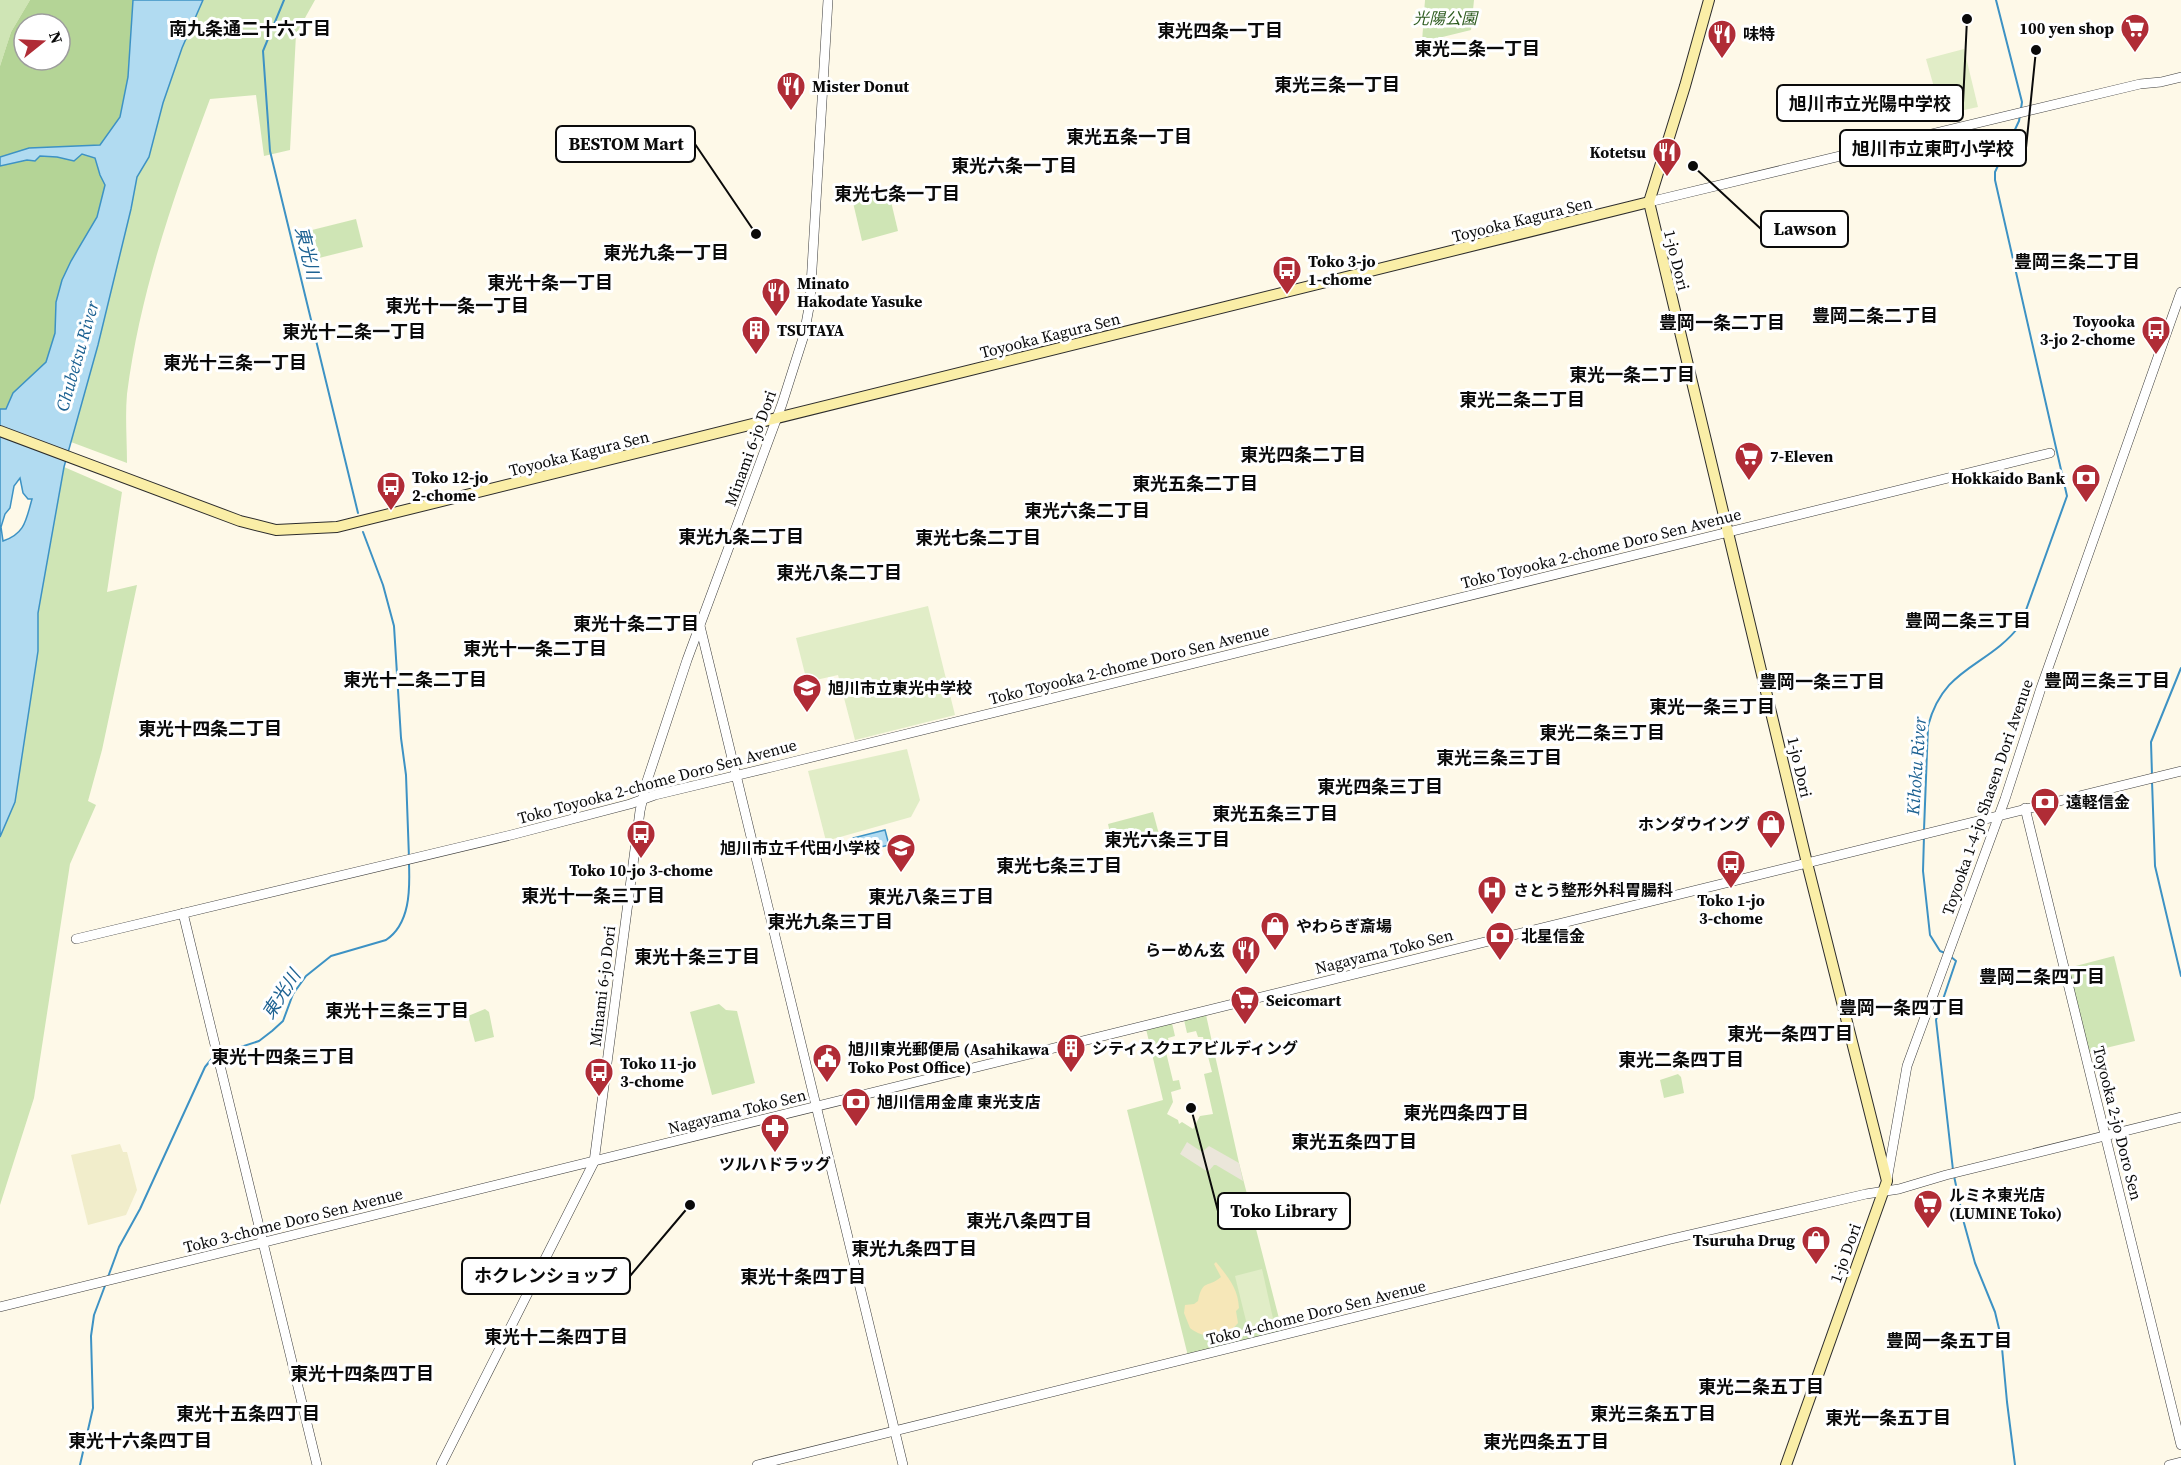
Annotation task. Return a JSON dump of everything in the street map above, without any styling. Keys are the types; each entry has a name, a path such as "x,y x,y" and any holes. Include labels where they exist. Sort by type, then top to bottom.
{"main road":[{"path":"1649,202 1689,75 1709,0"},
{"name":"Toyooka Kagura Sen","path":"0,431 240,521 276,530 320,530 372,520 1649,202"},
{"name":"1-jo Dori","path":"1649,202 1885,1186 1786,1465"}],"street":[{"name":"Minami 6-jo Dori","path":"441,1465 594,1162 642,798 671,706 777,419 802,344 810,302 828,0"},
{"name":"Toyooka Kagura Sen","path":"1649,202 2140,84 2181,77"},
{"name":"Toyooka 1-4-jo Shasen Dori Avenue","path":"1885,1186 1907,1066 2022,749 2041,688 2181,292"},
{"name":"Toko Toyooka 2-chome Doro Sen Avenue","path":"76,939 409,860 630,804 642,798 2050,453"},
{"path":"700,626 903,1465"},
{"name":"Nagayama Toko Sen","path":"594,1162 2181,771"},
{"name":"Toyooka 2-jo Doro Sen","path":"2025,808 2181,1445"},
{"path":"183,913 317,1465"},
{"name":"Toko 4-chome Doro Sen Avenue","path":"757,1465 1885,1186 1946,1175 2181,1117"},
{"name":"Toko 3-chome Doro Sen Avenue","path":"0,1307 594,1162"},
{"path":"2169,1465 2181,1462"}],"shaded area":[{"path":"1187,1142 1202,1152 1209,1146 1239,1163 1243,1181 1216,1165 1208,1172 1180,1154"},
{"path":"120,1144 123,1152 127,1152 137,1190 126,1215 88,1225 71,1155"}],"green space":[{"path":"0,0 30,0 23,12 12,12 12,30 0,66"},
{"path":"30,0 133,0 128,77 120,117 100,145 100,175 105,185 97,217 71,261 56,302 55,333 46,362 13,393 6,409 0,409 0,66 12,30 12,72 72,72 72,12 23,12"},
{"path":"203,0 315,0 296,34 290,150 264,156 256,95 210,99 171,208 140,318 127,394 127,463 71,442 98,345 137,177 149,157 163,103 182,48"},
{"name":"光陽公園","path":"1425,0 1474,0 1471,30 1422,42"},
{"path":"1964,49 1978,107 1946,114 1943,100 1934,87 1926,59"},
{"path":"884,187 888,189 898,231 862,241 851,194"},
{"path":"356,219 363,247 307,261 300,233"},
{"path":"64,467 122,492 107,592 137,585 102,750 88,801 96,805 70,864 34,1098 0,1205 0,837 15,802 38,651 38,613"},
{"path":"928,606 955,715 855,740 838,675 807,682 796,638"},
{"path":"907,749 920,800 911,817 826,841 808,771"},
{"path":"1153,812 1160,838 1114,850 1108,824"},
{"path":"2114,956 2135,1041 2089,1052 2068,968"},
{"path":"719,1004 726,1010 737,1011 755,1083 712,1095 690,1012"},
{"path":"485,1009 489,1012 494,1037 475,1042 468,1016"},
{"path":"1206,1015 1239,1163 1283,1334 1188,1356 1127,1110 1163,1100 1146,1029 1172,1023 1175,1036 1168,1038 1169,1043 1164,1044 1173,1081 1179,1080 1181,1089 1171,1092 1173,1102 1167,1114 1178,1120 1179,1124 1182,1122 1193,1129 1200,1116 1213,1114 1204,1074 1212,1072 1203,1037 1198,1037 1196,1031 1187,1033 1184,1020"},
{"path":"1678,1074 1681,1077 1684,1093 1664,1098 1660,1080"},
{"path":"1262,1269 1274,1323 1248,1329 1235,1276"}],"sand":[{"path":"1216,1262 1237,1294 1238,1323 1221,1335 1202,1335 1190,1328 1184,1313 1185,1305 1198,1301 1204,1286 1221,1277 1214,1264"}],"water":[{"name":"Chubetsu River","path":"133,0 203,0 182,48 163,103 149,157 137,177 98,345 64,467 38,613 38,651 15,802 0,837 0,409 6,409 13,393 46,362 55,333 56,302 62,280 97,217 105,185 95,158 82,154 74,161 40,156 35,161 27,160 0,166 0,157 29,148 100,145 120,117 128,77","holes":["20,478 23,493 28,499 32,499 24,525 16,534 3,541 1,527 5,514 10,508 14,486"]},
{"path":"885,830 889,845 857,853 853,838"}],"waterway":[{"name":"東光川","path":"284,0 263,51 270,151 358,513"},
{"name":"Kihoku River","path":"1996,0 2022,102 2021,109"},
{"name":"Kihoku River","path":"1924,830 1928,726 1935,706 1956,679 1995,650 2021,624 2067,496 1995,180 1995,172 2020,115"},
{"name":"東光川","path":"363,532 383,585 394,626 401,738 406,775 409,858"},
{"path":"2152,775 2151,742 2181,668"},
{"path":"2152,781 2155,866 2181,976"},
{"name":"Kihoku River","path":"1924,836 1923,871 1930,935 1940,951 1945,953"},
{"name":"東光川","path":"219,1054 259,1041 272,1031 283,1021 293,994 306,976 331,956 386,940 394,933 400,925 407,906 409,864"},
{"name":"Kihoku River","path":"1950,956 1956,961 1936,1020 1953,1170"},
{"name":"東光川","path":"108,1277 119,1247 140,1209 205,1067 214,1056"},
{"name":"Kihoku River","path":"1954,1176 1975,1263 1995,1312 2001,1337 2015,1465"},
{"name":"東光川","path":"80,1465 93,1408 91,1336 94,1315 106,1283"}],"place":[{"name":"旭川市立光陽中学校","path":"1967,19"},
{"name":"旭川市立東町小学校","path":"2036,50"},
{"name":"100 yen shop","path":"2135,54"},
{"name":"味特","path":"1722,60"},
{"name":"Mister Donut","path":"791,112"},
{"name":"Lawson","path":"1693,166"},
{"name":"Kotetsu","path":"1667,178"},
{"name":"BESTOM Mart","path":"756,234"},
{"name":"Toko 3-jo 1-chome","path":"1287,296"},
{"name":"Minato Hakodate Yasuke","path":"776,318"},
{"name":"TSUTAYA","path":"756,356"},
{"name":"Toyooka 3-jo 2-chome","path":"2156,356"},
{"name":"7-Eleven","path":"1749,482"},
{"name":"Hokkaido Bank","path":"2086,504"},
{"name":"Toko 12-jo 2-chome","path":"391,512"},
{"name":"旭川市立東光中学校","path":"807,714"},
{"name":"遠軽信金","path":"2045,828"},
{"name":"ホンダウイング","path":"1771,850"},
{"name":"Toko 10-jo 3-chome","path":"641,860"},
{"name":"旭川市立千代田小学校","path":"901,874"},
{"name":"Toko 1-jo 3-chome","path":"1731,890"},
{"name":"さとう整形外科胃腸科","path":"1492,916"},
{"name":"やわらぎ斎場","path":"1275,952"},
{"name":"北星信金","path":"1500,962"},
{"name":"らーめん玄","path":"1246,976"},
{"name":"Seicomart","path":"1245,1026"},
{"name":"シティスクエアビルディング","path":"1071,1074"},
{"name":"旭川東光郵便局 (Asahikawa Toko Post Office)","path":"827,1084"},
{"name":"Toko 11-jo 3-chome","path":"599,1098"},
{"name":"Toko Library","path":"1191,1108"},
{"name":"旭川信用金庫 東光支店","path":"856,1128"},
{"name":"ツルハドラッグ","path":"775,1154"},
{"name":"ホクレンショップ","path":"690,1205"},
{"name":"ルミネ東光店 (LUMINE Toko)","path":"1928,1230"},
{"name":"Tsuruha Drug","path":"1816,1266"}],"district":[{"name":"南九条通二十六丁目","path":"250,28"},
{"name":"東光四条一丁目","path":"1220,30"},
{"name":"東光二条一丁目","path":"1477,48"},
{"name":"東光三条一丁目","path":"1337,84"},
{"name":"東光五条一丁目","path":"1129,136"},
{"name":"東光六条一丁目","path":"1014,165"},
{"name":"東光七条一丁目","path":"897,193"},
{"name":"東光九条一丁目","path":"666,252"},
{"name":"豊岡三条二丁目","path":"2077,261"},
{"name":"東光十条一丁目","path":"550,282"},
{"name":"東光十一条一丁目","path":"457,305"},
{"name":"豊岡二条二丁目","path":"1875,315"},
{"name":"豊岡一条二丁目","path":"1722,322"},
{"name":"東光十二条一丁目","path":"354,331"},
{"name":"東光十三条一丁目","path":"235,362"},
{"name":"東光一条二丁目","path":"1632,374"},
{"name":"東光二条二丁目","path":"1522,399"},
{"name":"東光四条二丁目","path":"1303,454"},
{"name":"東光五条二丁目","path":"1195,483"},
{"name":"東光六条二丁目","path":"1087,510"},
{"name":"東光九条二丁目","path":"741,536"},
{"name":"東光七条二丁目","path":"978,537"},
{"name":"東光八条二丁目","path":"839,572"},
{"name":"豊岡二条三丁目","path":"1968,620"},
{"name":"東光十条二丁目","path":"636,623"},
{"name":"東光十一条二丁目","path":"535,648"},
{"name":"東光十二条二丁目","path":"415,679"},
{"name":"豊岡三条三丁目","path":"2107,680"},
{"name":"豊岡一条三丁目","path":"1822,681"},
{"name":"東光一条三丁目","path":"1712,706"},
{"name":"東光十四条二丁目","path":"210,728"},
{"name":"東光二条三丁目","path":"1602,732"},
{"name":"東光三条三丁目","path":"1499,757"},
{"name":"東光四条三丁目","path":"1380,786"},
{"name":"東光五条三丁目","path":"1275,813"},
{"name":"東光六条三丁目","path":"1167,839"},
{"name":"東光七条三丁目","path":"1059,865"},
{"name":"東光十一条三丁目","path":"593,895"},
{"name":"東光八条三丁目","path":"931,896"},
{"name":"東光九条三丁目","path":"830,921"},
{"name":"東光十条三丁目","path":"697,956"},
{"name":"豊岡二条四丁目","path":"2042,976"},
{"name":"豊岡一条四丁目","path":"1902,1007"},
{"name":"東光十三条三丁目","path":"397,1010"},
{"name":"東光一条四丁目","path":"1790,1033"},
{"name":"東光十四条三丁目","path":"283,1056"},
{"name":"東光二条四丁目","path":"1681,1059"},
{"name":"東光四条四丁目","path":"1466,1112"},
{"name":"東光五条四丁目","path":"1354,1141"},
{"name":"東光八条四丁目","path":"1029,1220"},
{"name":"東光九条四丁目","path":"914,1248"},
{"name":"東光十条四丁目","path":"803,1276"},
{"name":"東光十二条四丁目","path":"556,1336"},
{"name":"豊岡一条五丁目","path":"1949,1340"},
{"name":"東光十四条四丁目","path":"362,1373"},
{"name":"東光二条五丁目","path":"1761,1386"},
{"name":"東光十五条四丁目","path":"248,1413"},
{"name":"東光三条五丁目","path":"1653,1413"},
{"name":"東光一条五丁目","path":"1888,1417"},
{"name":"東光十六条四丁目","path":"140,1440"},
{"name":"東光四条五丁目","path":"1546,1441"}]}
